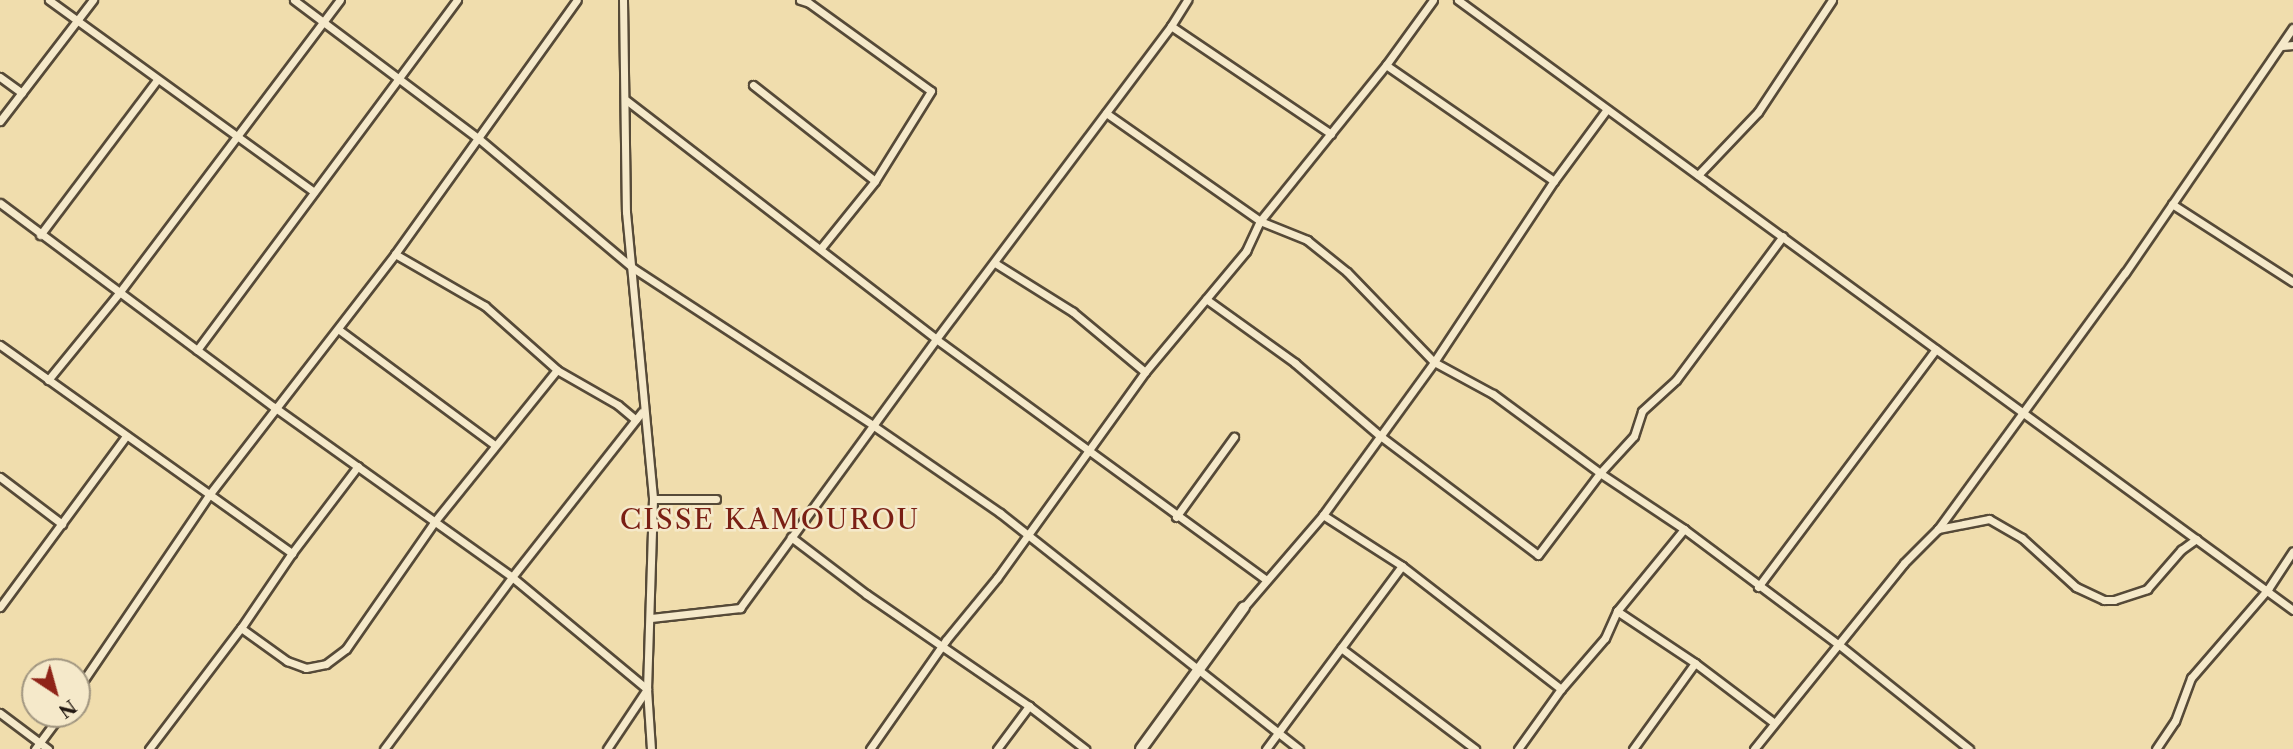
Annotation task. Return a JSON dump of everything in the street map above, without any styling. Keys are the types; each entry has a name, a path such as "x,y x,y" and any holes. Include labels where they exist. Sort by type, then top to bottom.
{"street":[{"path":"49,0 314,191"},
{"path":"0,121 93,0"},
{"path":"295,0 397,80 478,138 633,268 874,426 1027,534 1299,749"},
{"path":"48,380 119,293 340,0"},
{"path":"197,350 457,0"},
{"path":"91,669 209,495 274,407 395,254 577,0"},
{"path":"623,0 626,100 624,167 643,412 653,499 647,689 651,749"},
{"path":"800,0 809,3 931,91 875,181 821,248"},
{"path":"651,618 740,608 936,339 1171,26 1187,0"},
{"path":"870,749 941,647 997,578 1145,372 1246,251 1260,221 1387,65 1433,0"},
{"path":"1458,0 2022,414 2268,589 2293,610"},
{"path":"1698,175 1758,112 1832,0"},
{"path":"1171,26 1331,134"},
{"path":"1754,749 1773,722 1904,563 1938,529 2172,204 2293,28"},
{"path":"2282,46 2293,45"},
{"path":"1387,65 1554,181"},
{"path":"0,77 22,93"},
{"path":"40,235 157,80"},
{"path":"753,85 875,181"},
{"path":"626,100 936,339 1176,517 1266,580"},
{"path":"1141,749 1244,607 1323,515 1434,362 1554,181 1607,109"},
{"path":"1106,113 1260,221 1307,240 1347,272 1434,362 1493,394 1600,473 1684,529 1758,587 1838,644 1969,749"},
{"path":"0,203 274,407 512,577 647,689"},
{"path":"2172,204 2293,282"},
{"path":"1206,299 1295,363 1379,435 1538,555 1600,473 1634,436 1642,411 1676,380 1783,236"},
{"path":"395,254 485,306 557,370 618,405 636,420"},
{"path":"995,263 1073,312 1145,372"},
{"path":"338,329 495,445"},
{"path":"0,345 292,553"},
{"path":"1758,587 1936,349"},
{"path":"241,628 287,661 306,668 326,664 346,649 435,521 557,370"},
{"path":"384,749 512,577 643,412"},
{"path":"0,607 126,436"},
{"path":"1176,517 1234,437"},
{"path":"149,749 241,628 292,553 358,466"},
{"path":"0,477 62,524"},
{"path":"653,499 716,499"},
{"path":"1323,515 1402,566 1561,689"},
{"path":"1938,529 1989,519 2022,538 2076,587 2104,600 2114,600 2147,589 2181,550 2196,539"},
{"path":"1518,749 1561,689 1605,638 1617,611 1684,529"},
{"path":"791,537 941,647 1029,706 1085,749"},
{"path":"2156,749 2175,721 2184,692 2201,665 2268,589 2293,551"},
{"path":"1266,749 1402,566"},
{"path":"0,592 7,598"},
{"path":"1617,611 1695,663 1773,722"},
{"path":"1341,648 1475,749"},
{"path":"1633,749 1695,663"},
{"path":"607,749 647,689"},
{"path":"998,749 1029,706"},
{"path":"0,713 38,746 48,749"},
{"path":"38,746 51,728"}],"district":[{"name":"CISSE KAMOUROU","path":"770,519"}]}
